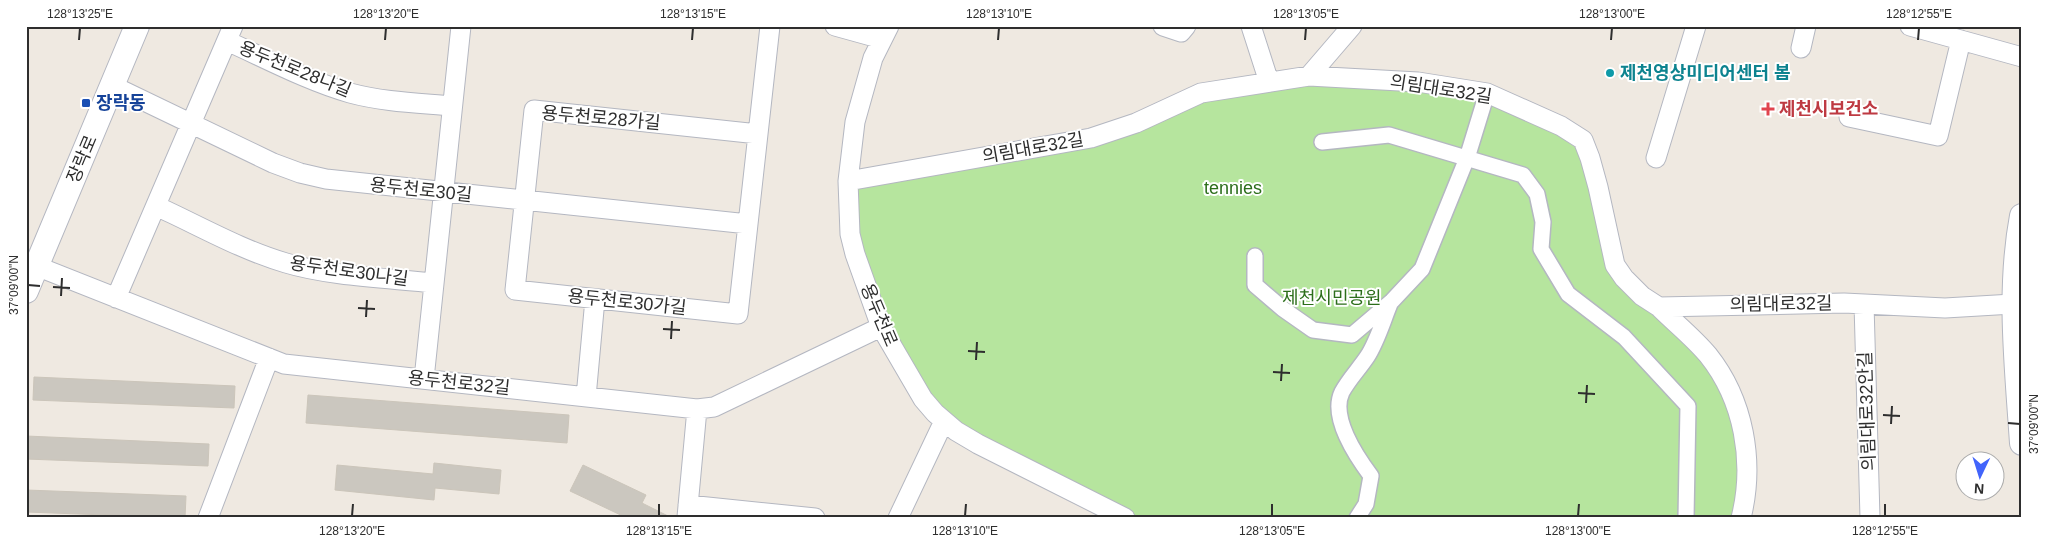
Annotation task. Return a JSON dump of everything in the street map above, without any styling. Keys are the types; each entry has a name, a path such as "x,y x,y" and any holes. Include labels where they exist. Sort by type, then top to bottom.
{"street":[{"name":"장락로","path":"26,291 32,264 113,86 137,26"},
{"path":"443,192 461,26"},
{"path":"748,224 770,26"},
{"path":"835,26 885,33"},
{"path":"1163,26 1181,32 1186,26"},
{"path":"1251,26 1269,82"},
{"path":"1309,76 1352,26"},
{"path":"1656,158 1696,26"},
{"path":"1800,48 1806,26"},
{"path":"1910,26 2022,56"},
{"name":"용두천로","path":"885,33 873,58 860,102 855,122 848,181 850,234 855,254 881,327 923,399 956,431 1125,518"},
{"path":"116,298 230,34"},
{"name":"용두천로28나길","path":"230,34 326,85 351,94 382,100 452,106"},
{"path":"1849,117 1938,136 1961,40"},
{"name":"의림대로32길","path":"848,181 1091,138 1136,123 1201,93 1309,76 1418,82 1487,93 1560,126 1583,140 1598,187 1614,265 1642,296 1659,307 1864,304 1945,308 2014,304"},
{"name":"용두천로30길","path":"113,86 273,163 300,174 357,184 748,224"},
{"path":"1255,256 1255,286 1283,310 1313,330 1352,335 1392,301 1422,269 1467,158 1487,93"},
{"name":"용두천로28가길","path":"524,201 534,110 758,134"},
{"path":"1322,142 1389,135 1523,175 1537,194 1543,222 1541,250 1568,294 1624,337 1688,406 1686,518"},
{"name":"용두천로30나길","path":"424,379 443,192"},
{"name":"용두천로30가길","path":"524,201 515,290 738,314 748,224"},
{"name":"용두천로30나길","path":"156,206 261,254 286,263 327,271 434,283"},
{"path":"2022,216 2017,241 2014,304 2022,443"},
{"name":"용두천로32길","path":"32,264 284,364 697,409 714,408 881,327"},
{"path":"586,397 595,299"},
{"path":"1358,518 1366,504 1371,476 1357,458 1340,420 1338,406 1342,392 1368,356 1392,301"},
{"name":"의림대로32안길","path":"1864,304 1870,518"},
{"path":"1659,307 1708,355 1727,383 1743,426 1747,464 1741,518"},
{"path":"208,518 269,358"},
{"path":"697,409 687,511 815,518"},
{"path":"898,518 944,420"}],"green space":[{"name":"제천시민공원","path":"1309,76 1486,99 1556,134 1578,149 1612,273 1699,355 1718,383 1735,427 1739,464 1733,518 1141,518 1119,509 983,440 939,408 886,323 863,253 854,184 1007,159 1201,93"}],"building":[{"path":"34,377 235,386 234,408 33,400"},
{"path":"308,395 569,415 567,443 306,423"},
{"path":"26,436 209,444 208,466 26,459"},
{"path":"434,463 501,470 499,494 435,488 434,500 335,490 337,465 433,474"},
{"path":"583,465 646,495 642,503 672,518 627,518 570,491"},
{"path":"26,490 186,496 185,518 26,512"}],"place":[{"name":"제천영상미디어센터 봄","path":"1610,73"},
{"name":"장락동","path":"86,103"},
{"name":"제천시보건소","path":"1768,109"}],"park label":[{"name":"tennies","path":"1233,188"}]}
